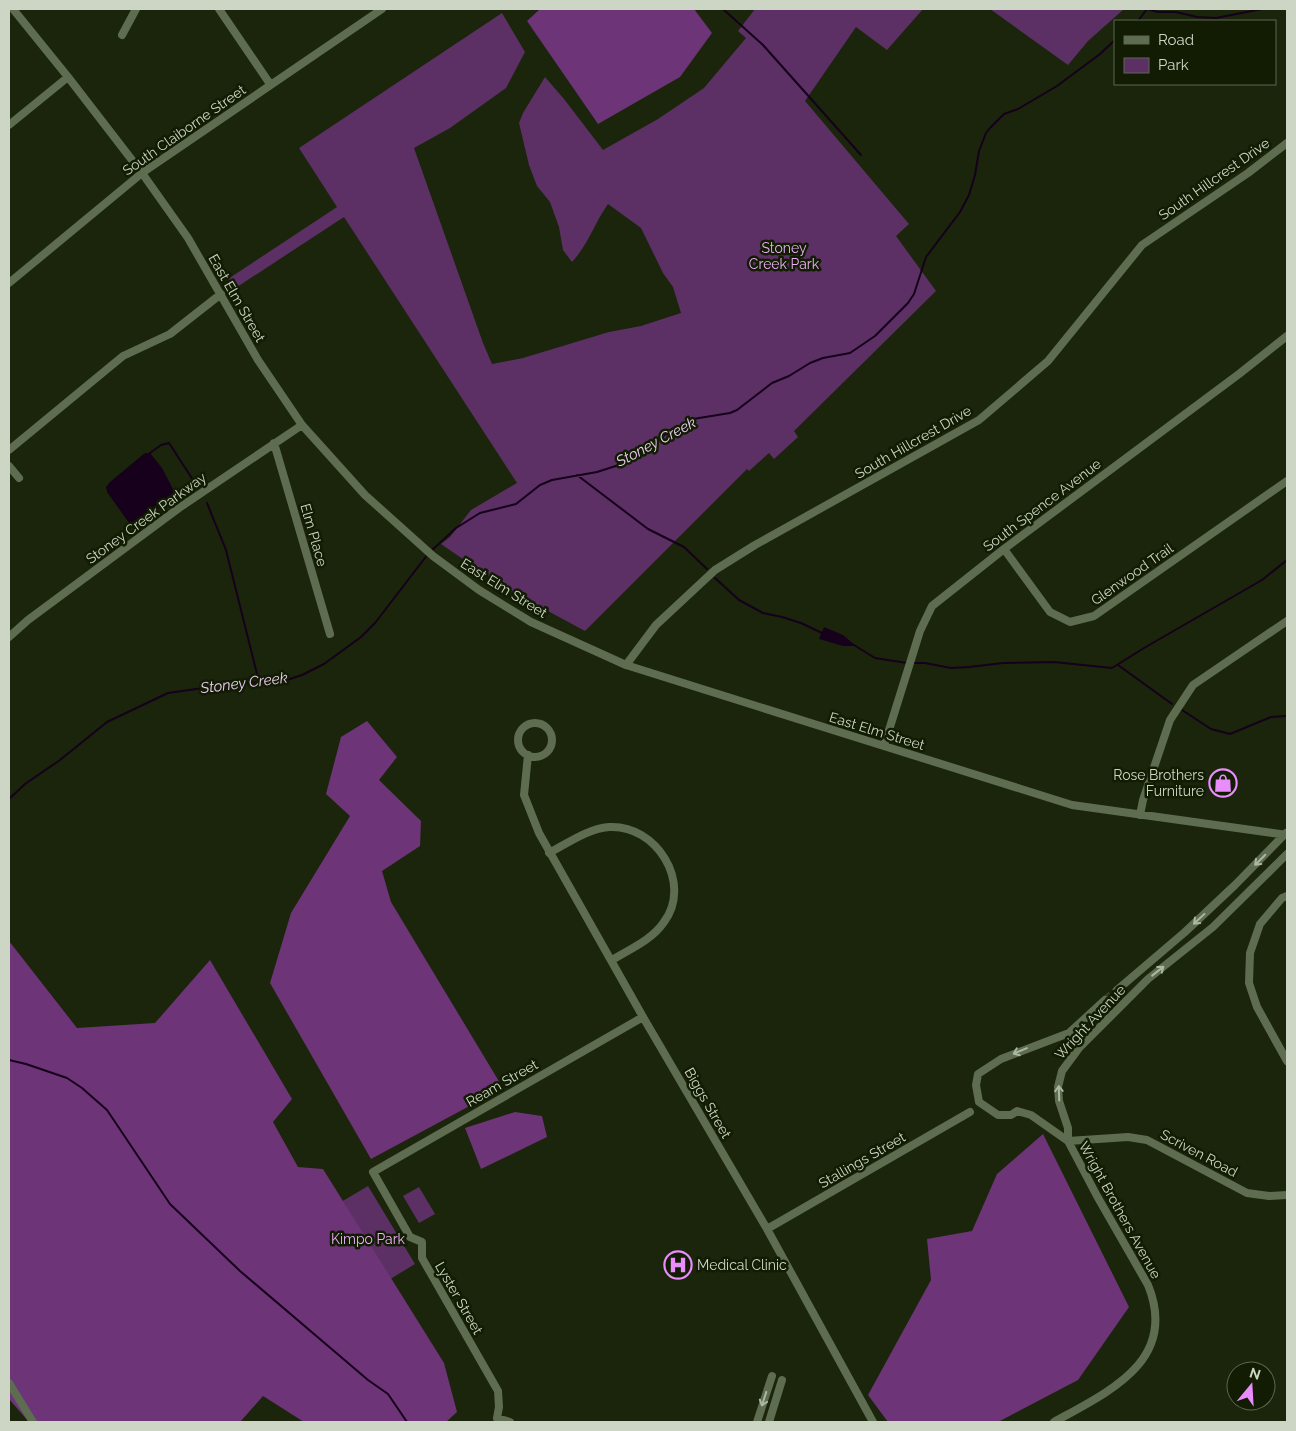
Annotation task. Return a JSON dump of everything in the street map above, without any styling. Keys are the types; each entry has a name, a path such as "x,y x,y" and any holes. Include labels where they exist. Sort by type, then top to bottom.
{"street":[{"name":"East Elm Street","path":"13,9 68,77 188,238 258,360 302,425 365,495 433,556 479,590 531,622 626,665 1072,805 1286,834"},
{"path":"122,35 136,9"},
{"path":"219,9 270,84"},
{"name":"South Claiborne Street","path":"9,283 142,174 270,84 382,9"},
{"path":"9,125 68,77"},
{"name":"South Hillcrest Drive","path":"626,665 656,625 715,570 755,545 979,420 1048,361 1142,245 1248,173 1287,143"},
{"path":"9,450 123,356 170,334 221,294"},
{"name":"South Spence Avenue","path":"884,746 920,631 932,606 1004,549 1287,336"},
{"name":"Stoney Creek Parkway","path":"9,637 28,620 179,508 302,425"},
{"name":"Elm Place","path":"274,443 330,634"},
{"path":"9,466 19,478"},
{"name":"Glenwood Trail","path":"1004,549 1050,612 1070,622 1094,616 1287,481"},
{"path":"1140,815 1143,800 1170,720 1193,685 1287,621"},
{"path":"529,724 541,724 550,731 552,740 548,751 541,756 528,756 520,748 518,742 520,732 529,724"},
{"name":"Biggs Street","path":"528,756 524,795 549,853 612,960 642,1017 767,1229 874,1422"},
{"path":"549,853 591,830 610,827 631,830 649,839 662,853 670,869 674,886 672,905 666,921 652,936 612,960"},
{"name":"Wright Avenue","path":"1117,990 1185,932 1286,834"},
{"name":"Wright Avenue","path":"1068,1140 1068,1128 1059,1101 1058,1087 1062,1071 1070,1059 1148,979 1213,927 1287,854"},
{"path":"1287,896 1282,898 1260,924 1250,953 1250,983 1257,1007 1287,1060"},
{"name":"Wright Avenue","path":"1068,1140 1031,1114 1017,1111 1010,1116 998,1115 979,1102 976,1085 978,1074 1001,1059 1069,1033 1105,1000"},
{"name":"Ream Street","path":"373,1172 642,1017"},
{"name":"Stallings Street","path":"767,1229 970,1112"},
{"name":"Scriven Road","path":"1068,1140 1108,1137 1128,1137 1147,1140 1247,1192 1269,1196 1287,1195"},
{"name":"Wright Brothers Avenue","path":"1054,1422 1115,1387 1131,1374 1143,1360 1152,1342 1156,1326 1153,1298 1148,1285 1068,1140"},
{"name":"Lyster Street","path":"373,1172 410,1236 422,1242 422,1258 498,1391 499,1407 495,1420"},
{"path":"757,1422 772,1376"},
{"path":"769,1422 782,1380"},
{"path":"9,1383 33,1422"},
{"path":"495,1420 510,1422"}],"green space":[{"name":"Stoney Creek Park","path":"755,9 923,9 887,50 856,27 805,101 909,224 896,236 936,291 794,431 798,437 774,459 769,453 749,471 747,469 585,631 505,588 441,544 450,537 471,510 517,483 344,217 234,289 228,279 337,207 299,148 502,13 525,52 506,88 450,128 414,148 492,364 523,358 609,332 641,326 681,313 673,287 663,273 641,228 608,204 583,248 572,262 563,250 559,227 550,202 537,186 529,165 519,123 545,77 603,150 658,119 704,88 746,38 738,31"},
{"path":"990,9 1124,9 1088,41 1068,65"},
{"name":"Kimpo Park","path":"368,1186 415,1264 369,1292 321,1214"},
{"path":"419,1187 435,1214 419,1223 403,1196"}],"shaded area":[{"path":"540,9 694,9 712,33 680,77 598,124 527,21"},
{"path":"145,453 150,453 162,468 174,491 164,505 135,526 127,520 107,492 106,487"},
{"path":"824,627 843,635 856,646 843,646 819,639"},
{"path":"367,721 397,757 379,780 421,821 420,846 382,871 391,902 503,1088 371,1159 270,983 291,913 350,816 326,794 341,737"},
{"path":"9,941 77,1028 155,1023 210,960 292,1099 273,1122 298,1167 323,1169 444,1363 457,1412 446,1422 304,1422 263,1396 240,1422 29,1422 9,1399"},
{"path":"515,1112 542,1116 547,1137 481,1169 465,1128"},
{"path":"1043,1134 1129,1307 1078,1380 998,1422 888,1422 868,1395 931,1280 927,1239 972,1231 997,1174"}],"waterway":[{"path":"723,9 763,45 861,155"},
{"path":"1147,9 1158,12 1176,12 1197,17 1216,18 1262,9"},
{"name":"Stoney Creek","path":"1139,20 1147,9"},
{"name":"Stoney Creek","path":"431,551 456,528 480,513 516,504 540,485 552,480 597,472 622,464 658,439 693,419 730,413 737,410 772,383 789,376 810,363 823,358 850,353 875,336 908,303 914,294 926,257 960,212 969,195 979,151 990,128 1004,114 1018,109 1057,86 1100,54 1114,41"},
{"path":"150,453 161,445 169,443 195,483"},
{"path":"577,475 648,529 684,547 707,569"},
{"path":"207,503 226,550 259,682"},
{"name":"Stoney Creek","path":"9,799 25,784 60,760 107,722 168,693 231,684 287,680 324,664 361,637 375,623 428,554"},
{"path":"912,663 925,663 951,668 1003,663 1054,662 1112,668 1262,580 1287,560"},
{"path":"715,578 739,600 763,613 801,623 822,633"},
{"path":"854,645 875,658 907,663"},
{"path":"1118,665 1172,704"},
{"path":"1182,710 1211,729 1230,734 1271,717 1285,716"},
{"path":"9,1060 67,1078 82,1088 107,1110 170,1204 240,1271 368,1380 388,1394 407,1422"}],"tunnel":[{"path":"1105,1000 1117,990"}],"place":[{"name":"Rose Brothers Furniture","path":"1223,783"},
{"name":"Medical Clinic","path":"678,1265"}]}
